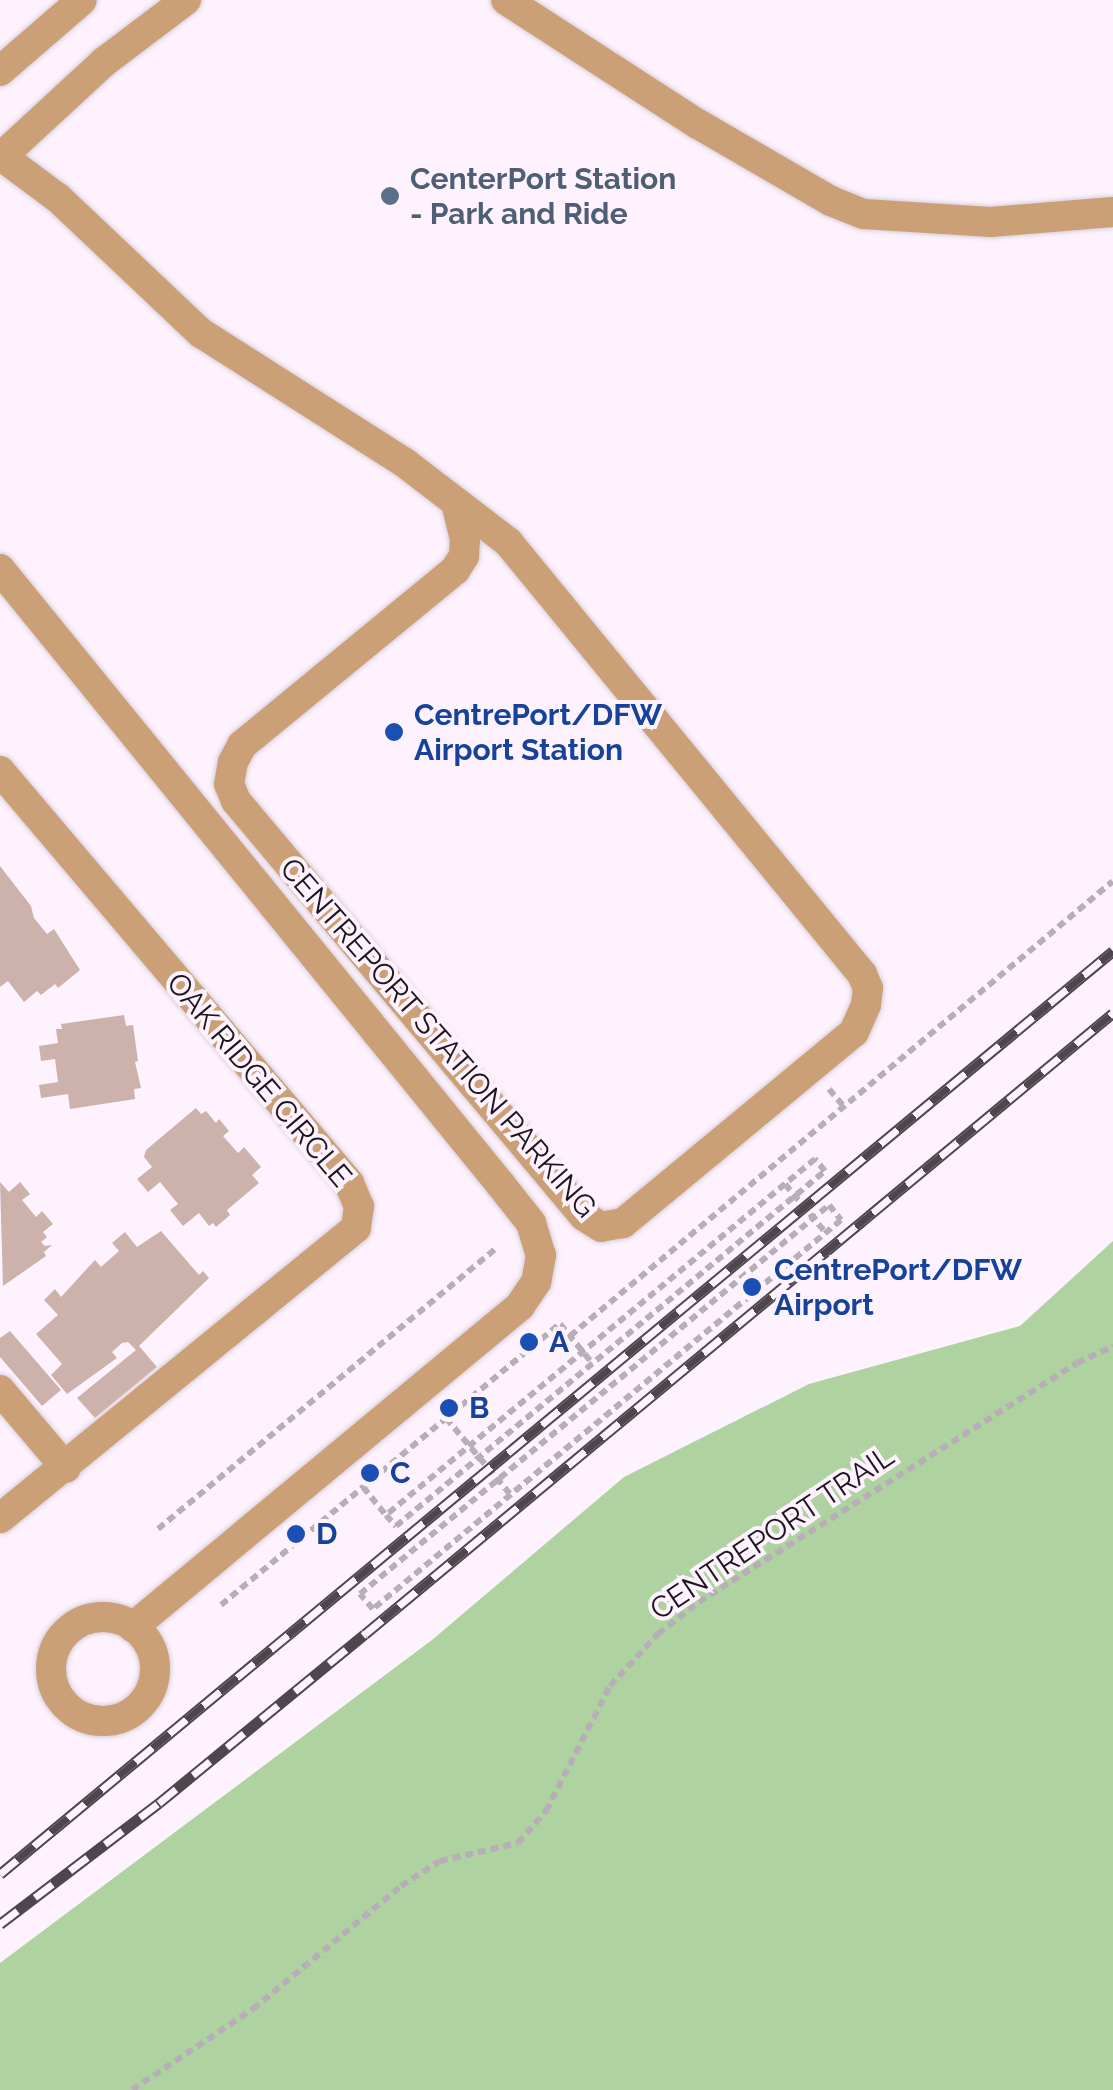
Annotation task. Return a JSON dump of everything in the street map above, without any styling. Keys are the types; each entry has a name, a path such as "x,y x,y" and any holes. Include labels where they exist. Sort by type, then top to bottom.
{"street":[{"path":"0,72 82,0"},
{"path":"0,156 104,62 186,0"},
{"path":"506,0 742,150 832,201 864,214 991,222 1113,212"},
{"name":"CENTREPORT STATION PARKING","path":"0,156 58,198 200,333 405,462 508,542 847,955 868,988 863,1017 854,1032 623,1223 601,1227 584,1216 236,801 229,784 242,744 455,570 464,556 465,539 456,504"},
{"path":"0,569 531,1223 540,1255 536,1282 520,1306 133,1626"},
{"name":"OAK RIDGE CIRCLE","path":"0,771 349,1183 359,1206 356,1228 0,1518"},
{"path":"0,1390 66,1468"}],"path":[{"path":"570,1336 1113,882"},
{"path":"363,1487 386,1515 396,1526 825,1171 815,1159 386,1515"},
{"path":"786,1184 826,1233"},
{"path":"828,1206 841,1220 373,1609 360,1594 813,1218 828,1206"},
{"path":"158,1529 497,1248"},
{"path":"220,1605 560,1324 592,1364"},
{"name":"CENTREPORT TRAIL","path":"132,2090 253,2009 414,1877 440,1861 518,1843 546,1811 610,1686 658,1634 699,1602 1077,1362 1113,1346"},
{"path":"446,1418 510,1494"}],"green space":[{"path":"1113,1241 1113,2090 0,2090 0,1963 432,1640 624,1477 809,1384 1020,1326"}],"building":[{"path":"0,866 31,906 34,918 47,934 54,929 80,970 58,988 55,984 41,995 37,991 24,1002 8,981 0,987"},
{"path":"124,1015 126,1026 133,1025 138,1061 135,1062 141,1088 134,1089 135,1099 70,1109 68,1094 41,1098 39,1085 58,1082 55,1059 41,1061 39,1046 58,1043 56,1029 62,1029 61,1024"},
{"path":"196,1108 201,1114 206,1111 216,1123 219,1119 229,1131 223,1136 238,1153 244,1147 261,1167 252,1175 259,1183 227,1210 230,1215 216,1227 213,1223 209,1226 199,1213 183,1226 170,1210 178,1204 160,1182 148,1192 137,1179 152,1167 144,1157 146,1150"},
{"path":"0,1182 9,1192 20,1182 30,1194 22,1200 36,1217 42,1211 53,1224 43,1232 47,1237 41,1242 52,1245 44,1252 46,1256 3,1286"},
{"path":"161,1231 199,1275 203,1271 209,1278 139,1346 157,1367 95,1418 77,1398 136,1350 128,1342 122,1343 112,1352 117,1358 67,1394 51,1375 62,1364 36,1334 58,1315 44,1300 55,1289 61,1297 95,1260 101,1267 119,1251 112,1243 125,1232 137,1247"},
{"path":"10,1331 61,1390 42,1406 0,1357 0,1338"}],"railway":[{"path":"0,1874 1113,951"},
{"path":"0,1924 159,1803 1113,1013"}],"place":[{"name":"CenterPort Station - Park and Ride","path":"390,196"},
{"name":"CentrePort/DFW Airport Station","path":"394,732"},
{"name":"CentrePort/DFW Airport","path":"752,1287"},
{"name":"A","path":"529,1342"},
{"name":"B","path":"449,1408"},
{"name":"C","path":"370,1473"},
{"name":"D","path":"296,1534"}]}
